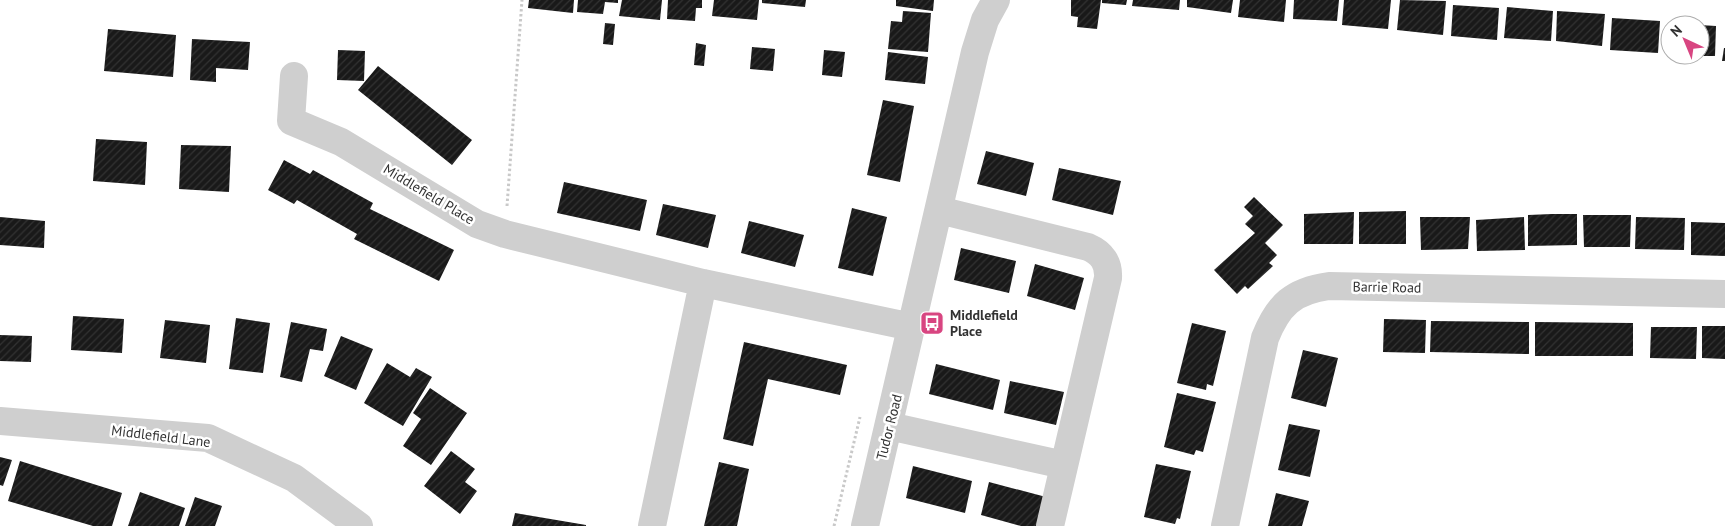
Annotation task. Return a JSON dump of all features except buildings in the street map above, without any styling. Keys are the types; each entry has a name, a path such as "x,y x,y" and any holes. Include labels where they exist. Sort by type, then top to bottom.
{"street":[{"name":"Tudor Road","path":"865,526 975,52 985,20 996,0"},
{"name":"Middlefield Place","path":"294,76 291,120 341,142 462,215 505,234 703,283 912,327"},
{"path":"939,210 1088,247 1100,254 1106,261 1108,278 1050,526"},
{"path":"652,526 703,283"},
{"name":"Barrie Road","path":"1225,526 1265,338 1271,322 1290,299 1313,288 1329,286 1725,294"},
{"name":"Middlefield Lane","path":"0,422 208,438 294,478 350,523"},
{"path":"889,426 1064,465"}],"path":[{"path":"505,234 522,0"}],"place":[{"name":"Middlefield Place","path":"932,323"}]}
